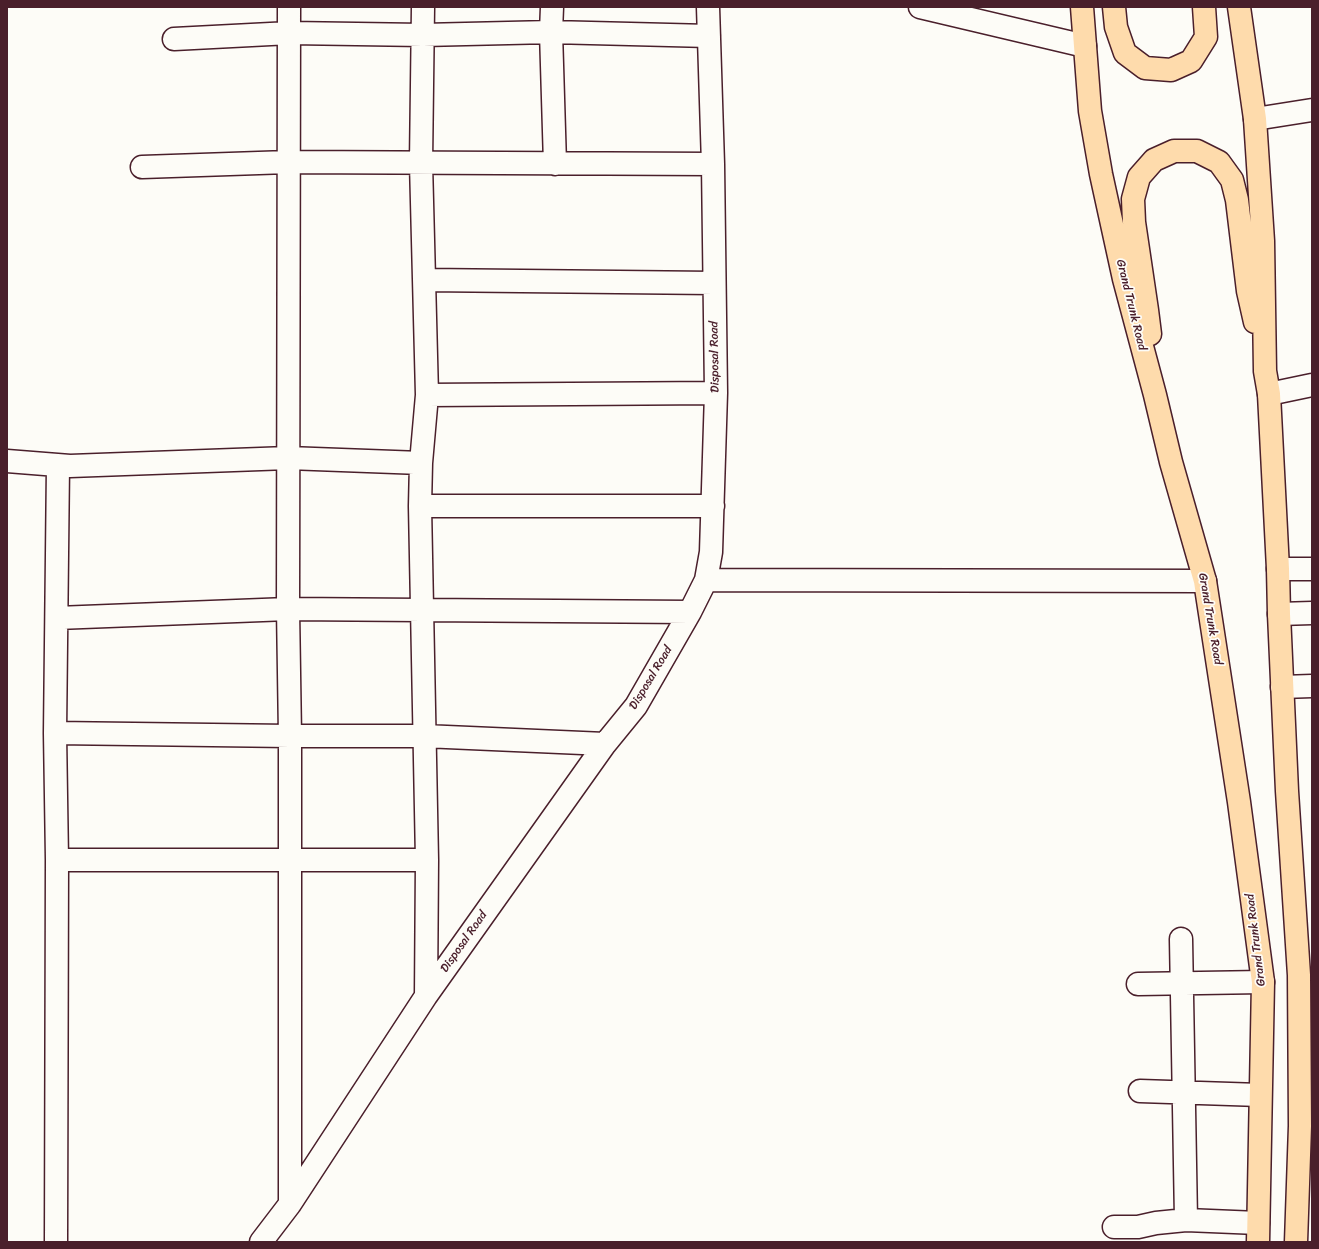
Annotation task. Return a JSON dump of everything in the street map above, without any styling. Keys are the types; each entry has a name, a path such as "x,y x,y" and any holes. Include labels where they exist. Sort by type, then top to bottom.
{"highway":[{"name":"Grand Trunk Road","path":"1082,7 1090,110 1101,174 1124,280 1155,395 1171,462 1205,581 1239,802 1263,982 1258,1233"},
{"path":"1114,7 1116,28 1126,53 1145,68 1171,70 1191,61 1206,37 1204,7"},
{"path":"1239,7 1255,119 1263,241 1265,371"},
{"path":"1155,395 1148,310 1134,222 1133,199 1139,177 1154,160 1174,151 1197,151 1218,162 1232,180 1237,200 1248,291 1269,394 1287,791 1306,1057 1300,1126 1296,1242"}],"street":[{"path":"289,7 288,609 290,736 290,1204"},
{"path":"423,7 421,163 427,395 421,463 420,506 427,860 426,996"},
{"path":"552,7 551,32 555,164"},
{"name":"Disposal Road","path":"261,1242 290,1204 426,996 605,744 636,706 690,612 706,580 711,552 716,392 713,164 708,7"},
{"path":"920,7 1085,46"},
{"path":"174,39 290,33 423,35 551,32 710,36"},
{"path":"1255,119 1312,110"},
{"path":"142,167 288,162 713,164"},
{"path":"425,280 714,283"},
{"path":"1269,394 1312,385"},
{"path":"427,395 716,392"},
{"path":"7,462 70,466 288,458 421,463"},
{"path":"56,1242 57,860 55,733 58,465"},
{"path":"420,506 713,506"},
{"path":"1278,569 1312,569"},
{"path":"706,580 1205,581"},
{"path":"57,618 288,609 690,612"},
{"path":"1279,614 1312,613"},
{"path":"1282,687 1312,686"},
{"path":"55,733 424,736 605,744"},
{"path":"57,860 427,860"},
{"path":"1181,939 1185,1092 1186,1220"},
{"path":"1138,984 1263,982"},
{"path":"1140,1091 1260,1096"},
{"path":"1114,1228 1138,1228 1156,1222 1186,1220 1258,1233"}]}
